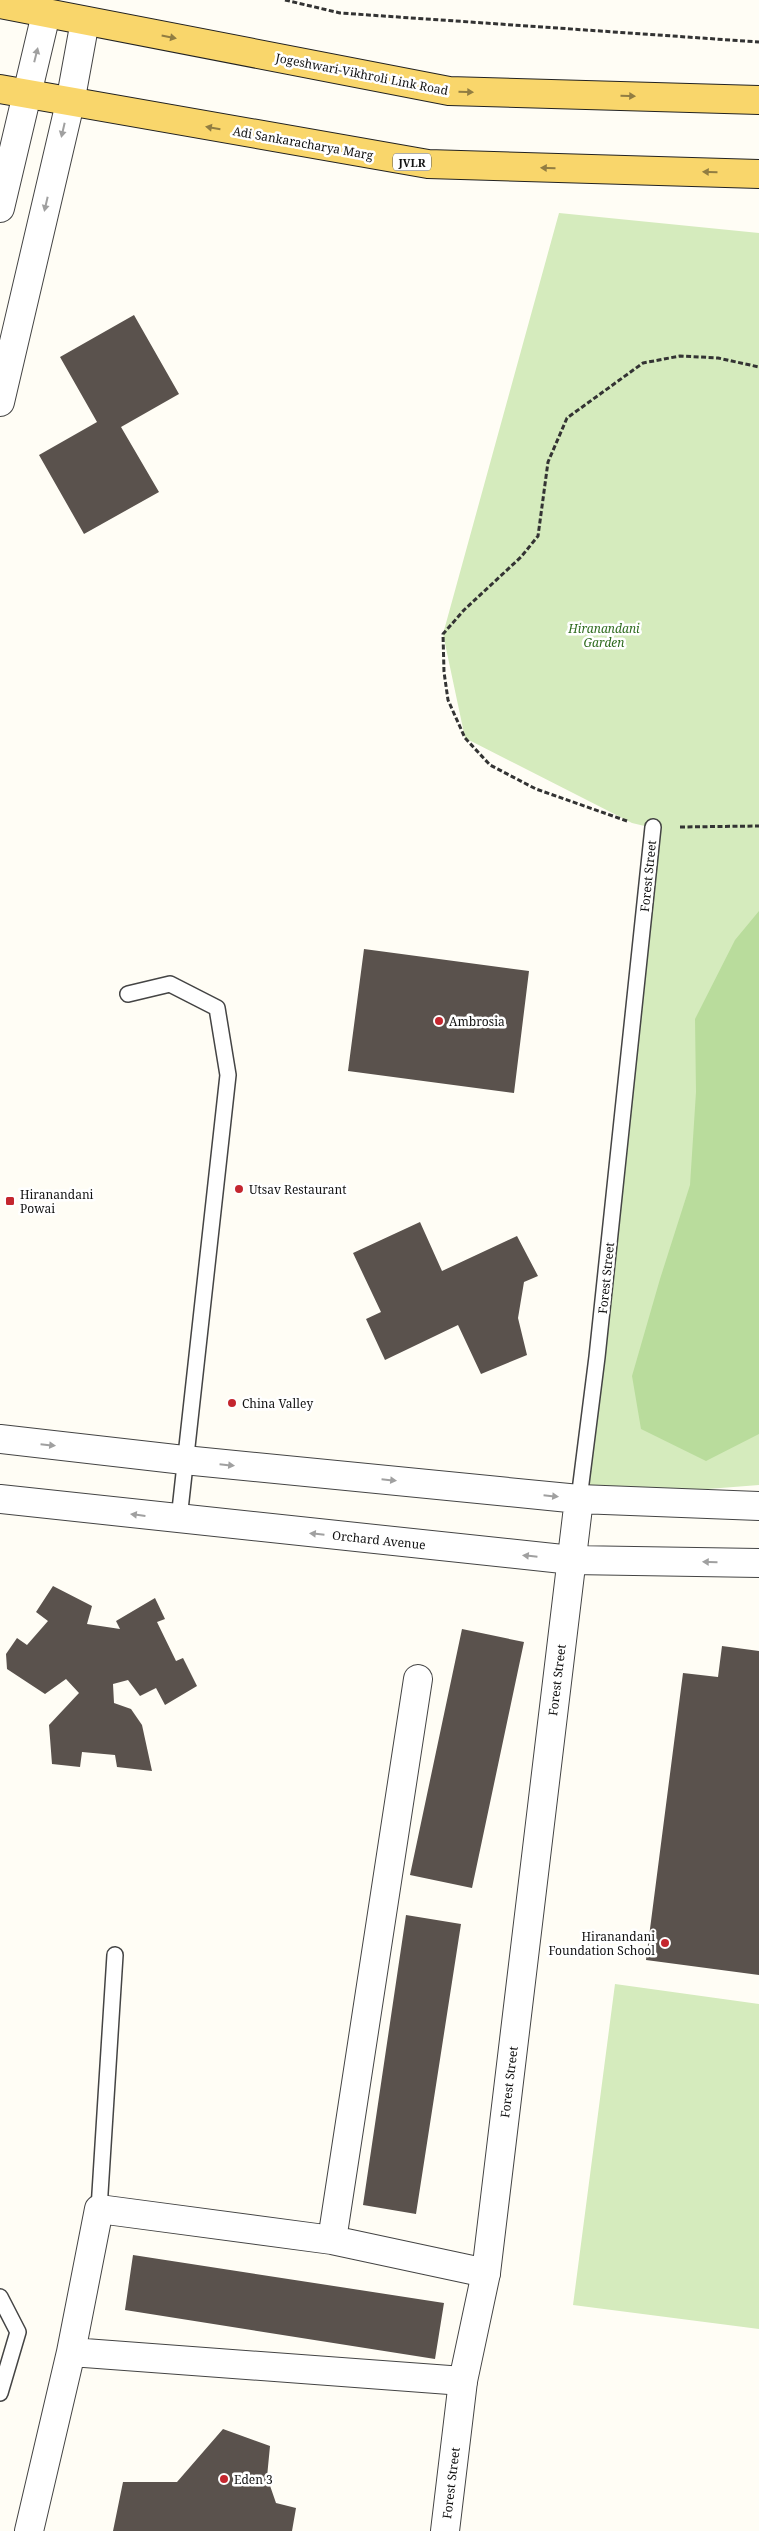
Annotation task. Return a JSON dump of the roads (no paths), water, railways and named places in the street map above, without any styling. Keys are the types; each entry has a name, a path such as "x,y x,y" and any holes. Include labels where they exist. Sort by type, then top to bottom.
{"main road":[{"name":"Jogeshwari-Vikhroli Link Road","path":"0,4 449,91 759,100"},
{"name":"Adi Sankaracharya Marg","path":"13,92 428,164 759,174"}],"street":[{"path":"0,208 13,92 46,14"},
{"path":"1,389 70,103 85,21"},
{"path":"7,144 57,157"},
{"path":"0,1439 184,1460 579,1499 759,1506"},
{"name":"Orchard Avenue","path":"0,1499 572,1560 759,1563"},
{"name":"Forest Street","path":"445,2531 463,2381 486,2273 579,1499"},
{"path":"332,2240 418,1679"},
{"path":"29,2531 71,2352 99,2210 332,2240 486,2273"},
{"path":"71,2352 463,2381"}],"lane":[{"name":"Forest Street","path":"579,1499 597,1357 653,827"},
{"path":"128,994 170,984 217,1008 228,1075 184,1460 179,1519"},
{"path":"99,2210 115,1955"},
{"path":"0,2297 18,2332 0,2393"}],"place":[{"name":"Ambrosia","path":"439,1021"},
{"name":"Utsav Restaurant","path":"239,1189"},
{"name":"Hiranandani Powai","path":"10,1201"},
{"name":"China Valley","path":"232,1403"},
{"name":"Hiranandani Foundation School","path":"665,1943"},
{"name":"Eden 3","path":"224,2479"}],"park label":[{"name":"Hiranandani Garden","path":"604,635"}]}
